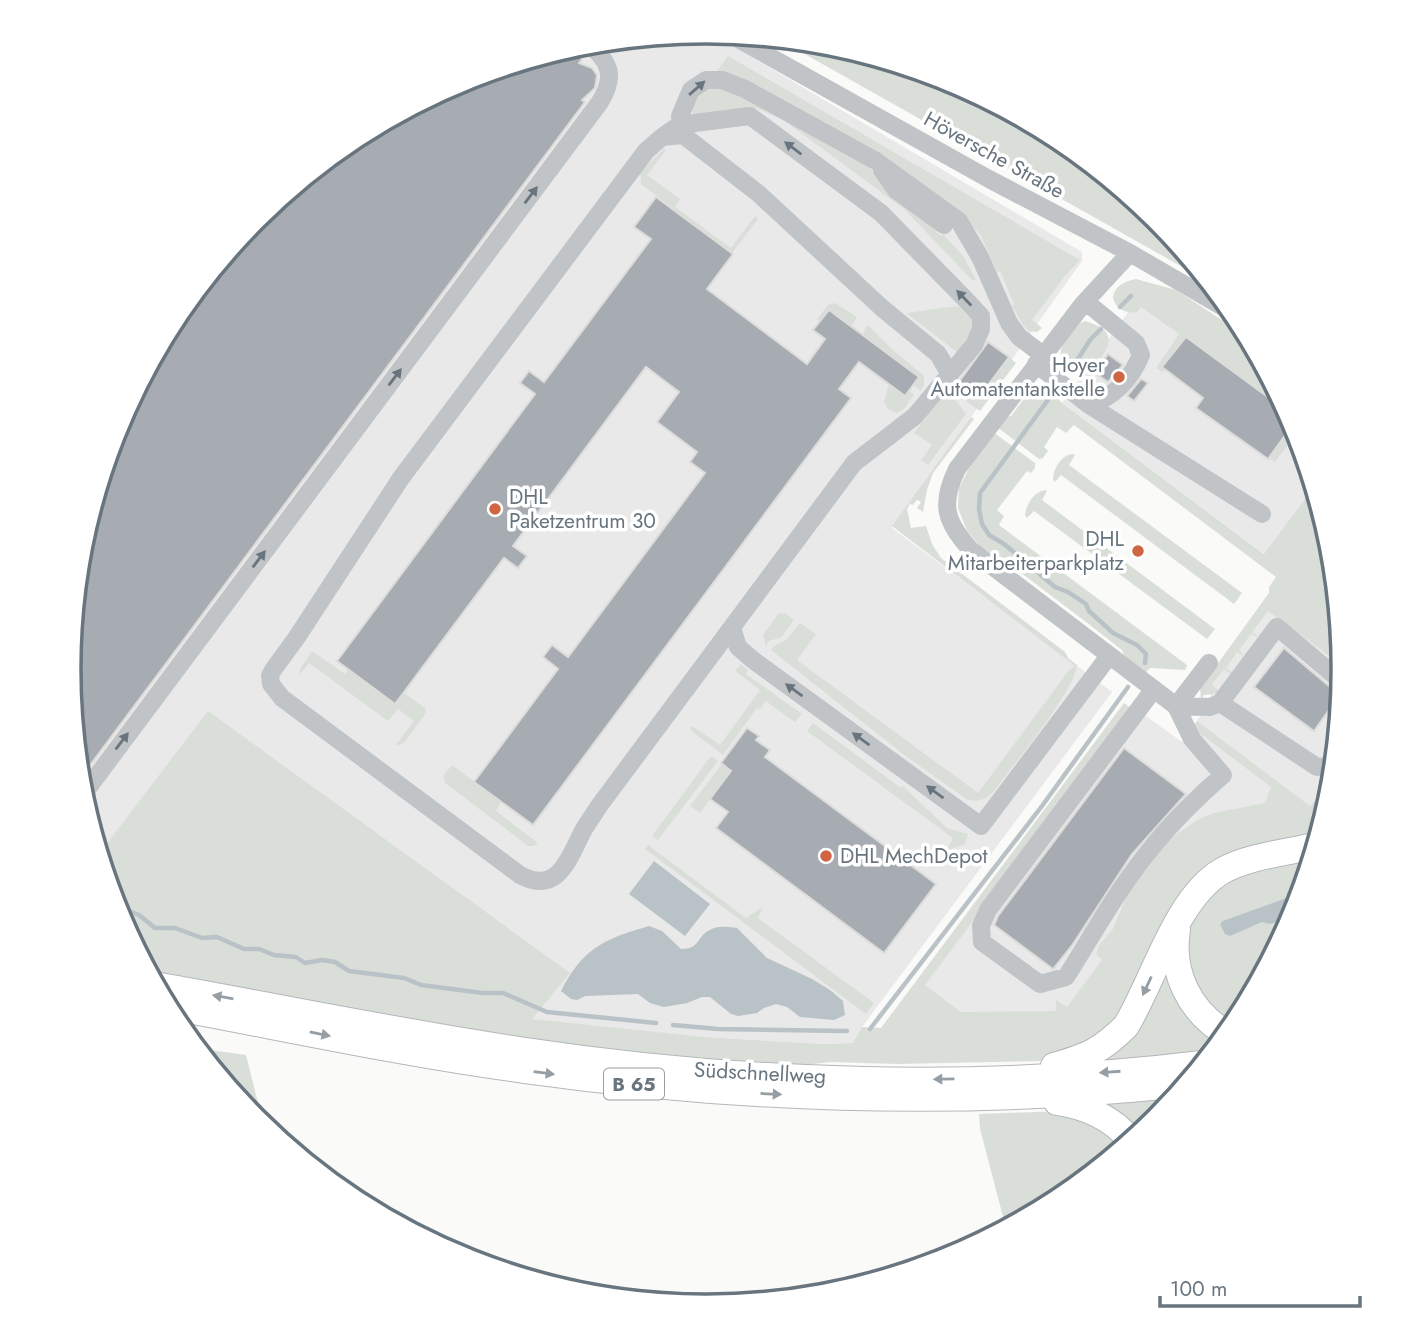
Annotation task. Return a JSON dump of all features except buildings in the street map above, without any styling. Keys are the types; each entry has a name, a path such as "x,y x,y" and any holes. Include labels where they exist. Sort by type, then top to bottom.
{"highway":[{"path":"1016,1087 1092,1055 1126,1026 1190,900 1199,889 1232,866 1305,849"},
{"path":"1178,925 1175,958 1184,990 1203,1017 1218,1028"},
{"name":"Südschnellweg","path":"168,988 421,1035 529,1052 655,1067 1016,1087 1189,1066"},
{"name":"Südschnellweg","path":"181,1009 419,1053 524,1070 655,1086 812,1096 1016,1087 1173,1084"},
{"path":"1016,1087 1100,1115 1124,1133"}],"street":[{"name":"Höversche Straße","path":"749,45 1210,300"},
{"path":"92,783 600,102 608,89 609,67 599,53"},
{"path":"681,130 682,106 691,90 706,80 722,79 876,161 959,221 970,237 1009,323 1039,360 1089,405 1262,514"},
{"path":"750,116 881,214 981,316 981,329 974,345 915,416 854,463 599,806 574,852 559,873 552,879 540,882 520,875 282,698 275,691 270,676 401,478 646,151 662,137 681,130 750,116"},
{"path":"681,130 759,194 882,308 938,354 949,373"},
{"path":"1130,253 1039,360 957,469 949,486 946,505 956,534 971,550 1109,656 1154,689 1176,706 1192,739 1223,775 1187,808 1153,846 1066,977 1040,984 982,942 981,926 988,910 1154,689"},
{"path":"1086,302 1136,343 1140,355 1135,370 1118,390 1103,401 1089,405"},
{"path":"1176,706 1210,707 1220,703 1277,627 1331,673"},
{"path":"732,628 738,647 753,660 982,826 1109,656"},
{"path":"1176,706 1209,663"},
{"path":"1220,703 1317,767 1323,767"}],"shaded area":[{"path":"665,45 730,45 1082,252 1082,261 892,528 1112,692 862,1027 853,1043 823,1044 704,1037 562,1024 411,1000 132,918 102,831 86,751 82,710 82,628 86,587 102,507 114,468 145,392 186,322 210,288 264,227 294,199 359,149 429,108 467,91 544,65 624,49"},
{"path":"799,51 868,65 907,77 983,108 1019,128 1087,173 1118,199 1186,269"},
{"path":"728,56 1080,260 1032,320 1042,328 1037,332 1029,331 1023,325 1012,306 1014,304 1000,271 997,272 980,234 966,220 717,71"},
{"path":"717,88 736,93 867,165 887,188 938,229 936,232 941,236 943,234 963,256 976,279 973,281 904,209 782,119 756,108 693,116 695,99 706,90"},
{"path":"666,150 647,175 680,199 675,207 731,248 755,216 758,219 732,253 641,184 640,172"},
{"path":"1136,279 1176,290 1227,323 1270,398 1186,337 1163,367 1163,372 1156,368 1179,334 1141,307 1137,312 1129,312 1116,305 1113,298 1115,290"},
{"path":"1145,289 1247,356 1267,392 1298,468 1310,507 1326,587 1330,628 1330,710 1326,751 1313,816 1097,1010 881,1028 1132,706 1182,742 1210,702 1212,685 1293,575 1062,403"},
{"path":"835,303 857,317 851,326 829,310 820,321 817,319 828,305"},
{"path":"956,306 968,312 974,324 961,352 957,352 906,313"},
{"path":"1085,321 1106,331 1109,341 1096,366 1083,376 1066,366 1061,351 1068,337"},
{"path":"866,326 924,376 921,391 913,385 918,377 863,335"},
{"path":"1009,357 1016,363 980,411 966,401 969,396 977,401"},
{"path":"889,384 905,396 909,391 914,394 904,409 897,413 888,409 884,402"},
{"path":"1032,384 1049,389 1062,403 1264,554 1307,497 1326,587 1331,657 1268,611 1252,632 1260,638 1251,634 1239,650 1245,657 1237,652 1226,668 1232,675 1224,669 1212,685 1219,691 1204,695 1201,699 1200,688 1269,593 1269,587 1276,577 1074,425 1066,433 1057,427 1044,447 1048,451 1039,459 997,427 1005,416 1011,416 1026,396 1024,391"},
{"path":"945,392 954,398 966,414 928,465 921,460 932,445 914,433"},
{"path":"971,417 974,419 933,473 923,512 917,508 921,502 917,500 907,509 911,528 926,526 932,544 941,558 1065,652 1077,665 1066,692 1028,747 994,791 977,801 966,799 903,754 771,650 786,640 800,623 816,634 797,660 978,793 1069,670 1075,666 892,526"},
{"path":"993,432 1035,463 1031,473 1027,471 997,510 1004,516 999,525 1187,665 1185,670 1150,668 1145,673 1125,658 1122,650 1016,569 980,546 967,531 958,508 959,488"},
{"path":"1286,435 1289,443 1275,462 1269,458"},
{"path":"1075,455 1069,465 1242,593 1234,604 1061,475 1055,482 1053,479 1059,463"},
{"path":"1047,491 1042,500 1215,629 1207,639 1034,511 1027,518 1025,515 1029,503 1037,493"},
{"path":"785,613 794,620 782,637 769,641 766,646 763,635 778,614"},
{"path":"312,651 345,674 348,670 395,704 404,693 425,708 426,713 404,743 395,746 414,721 398,709 388,721 309,663 299,676 300,669"},
{"path":"741,664 748,670 746,674 802,714 795,722 766,701 760,709 757,708 723,755 690,730 692,726 720,745 760,690 735,671"},
{"path":"1124,703 1132,709 925,985 961,1012 1056,1011 1056,1000 1067,1007 1102,960 1096,954 1100,944 1113,929 1127,895 1166,842 1197,820 1214,813 1265,803 1271,787 1193,728 1197,721 1310,806 1317,799 1309,836 1235,854 1118,1024 1070,1056 1042,1061 897,1064 830,1062 786,1067 556,1047 162,976 128,908 106,845 208,711 570,973 532,1019 704,1037 823,1044 853,1043 862,1027 881,1028"},
{"path":"813,723 901,788 903,786 947,828 968,834 965,844 947,850 953,838 807,731"},
{"path":"711,756 718,761 658,840 652,836"},
{"path":"722,764 731,771 700,813 690,806"},
{"path":"452,765 501,802 496,811 538,843 528,846 444,782 444,775"},
{"path":"648,845 746,918 763,907 758,918 874,1003 866,1014 645,849"},
{"path":"654,861 710,904 685,936 629,894"},
{"path":"1301,861 1267,946 1222,1022 1194,996 1186,934 1196,911 1221,886 1236,878"},
{"path":"1288,897 1278,921 1270,924 1262,922 1230,936 1225,934 1220,924"},
{"path":"649,926 662,931 681,949 695,945 711,929 737,928 767,958 830,990 843,1001 845,1015 834,1020 800,1017 787,1007 776,1004 757,1013 738,1016 731,1014 710,997 664,1007 650,1003 638,994 585,996 577,1000 561,991 569,976 596,947"},
{"path":"1163,960 1215,1031 1196,1057 1100,1066"},
{"path":"210,1050 246,1055 259,1105"},
{"path":"1164,1094 1128,1130 1100,1100"},
{"path":"1063,1111 1076,1113 1116,1140 1053,1189 1004,1219 980,1129 979,1114"}],"waterway":[{"path":"1120,307 1131,296"},
{"path":"1071,370 1090,340 1101,329"},
{"path":"1053,393 980,493 982,524 989,535 1004,544 1055,587 1086,604 1089,611 1113,633 1137,645 1146,654 1145,663"},
{"path":"870,1029 1042,806 1128,687"},
{"path":"131,912 155,928 175,928 202,938 217,937 244,949 259,949 274,955 296,957 305,963 322,960 335,962 349,971 404,978 421,985 503,993 547,1012 656,1023"},
{"path":"673,1025 718,1029 847,1031"}],"place":[{"name":"Hoyer Automatentankstelle","path":"1119,377"},
{"name":"DHL Paketzentrum 30","path":"495,509"},
{"name":"DHL Mitarbeiterparkplatz","path":"1138,551"},
{"name":"DHL MechDepot","path":"826,856"}]}
